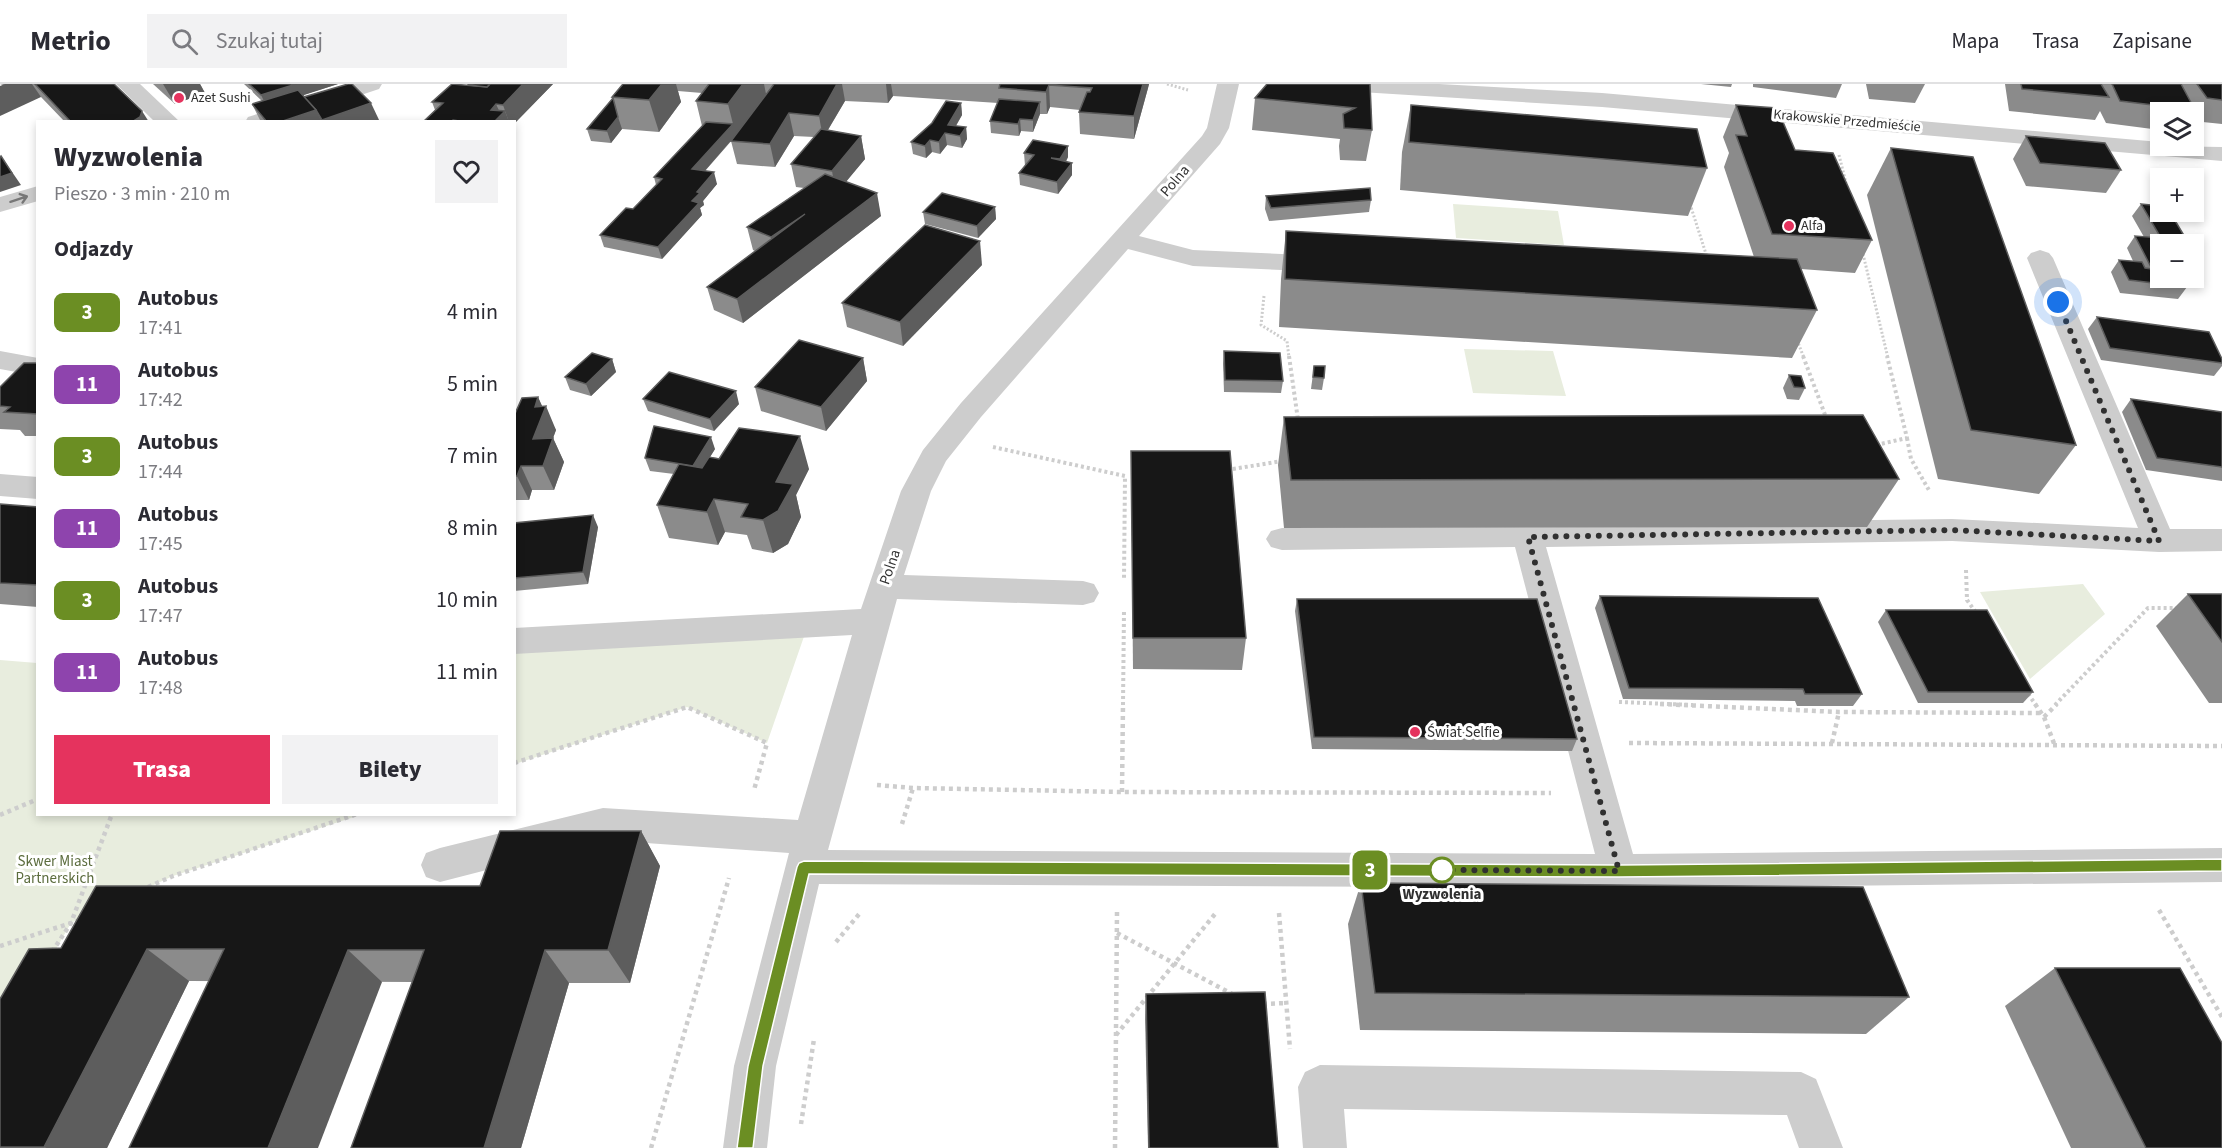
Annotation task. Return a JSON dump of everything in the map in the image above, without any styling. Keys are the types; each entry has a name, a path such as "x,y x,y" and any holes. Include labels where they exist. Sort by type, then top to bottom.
{"street":[{"path":"127,84 167,120"},
{"path":"262,120 371,84"},
{"name":"Polna","path":"745,1148 755,1066 808,853 873,621 916,492 933,457 970,410 1212,139 1218,128 1228,84"},
{"name":"Krakowskie Przedmieście","path":"1328,84 1602,100 2222,154"},
{"path":"0,205 36,194"},
{"path":"1124,240 1193,258 1332,264 1328,244"},
{"path":"2040,258 2159,541"},
{"path":"0,360 36,367"},
{"path":"0,485 36,488"},
{"path":"1282,539 1952,530 2159,541 2222,540"},
{"path":"1528,537 1619,871"},
{"path":"884,586 1083,593"},
{"path":"516,641 873,621"},
{"path":"440,865 603,824 742,833 808,853 1619,871 2222,865"},
{"path":"1325,1148 1320,1087 1801,1095 1821,1148"}],"path":[{"path":"1838,153 1846,187"},
{"path":"1686,194 1708,262"},
{"path":"1860,244 1911,459 1965,550 1967,600 1979,618"},
{"path":"1265,293 1261,325 1287,340 1299,422"},
{"path":"1794,333 1828,421"},
{"path":"1873,446 1906,438"},
{"path":"1221,471 1292,459"},
{"path":"1125,476 1136,476"},
{"path":"2044,717 2148,608 2190,608"},
{"path":"2022,684 2044,717 2055,746"},
{"path":"1614,701 1839,712 2040,713"},
{"path":"516,762 687,707 766,743 651,1148"},
{"path":"1832,744 1839,712"},
{"path":"879,775 876,786 1122,792 1561,793 1596,783 1610,743 2222,746"},
{"path":"0,815 36,801"},
{"path":"47,961 71,923 111,816"},
{"path":"142,890 173,876 351,816"},
{"path":"2155,904 2222,1017"},
{"path":"1116,1035 1222,905"},
{"path":"1115,1148 1117,906"},
{"path":"1279,909 1291,1059"},
{"path":"835,945 839,936 860,913 872,912"},
{"path":"0,946 81,919"},
{"path":"1116,933 1242,999"},
{"path":"1252,1005 1287,1003"},
{"path":"799,1136 815,1031"}],"green space":[{"path":"1453,204 1558,211 1564,245 1456,238"},
{"path":"1464,349 1553,351 1566,396 1473,393"},
{"path":"2083,584 2105,614 2030,679 1980,592"},
{"path":"808,625 767,743 687,707 516,764 516,641"},
{"name":"Skwer Miast Partnerskich","path":"0,660 36,663 36,816 357,816 173,876 71,923 0,1047"}],"building":[{"path":"35,84 114,84 142,111 140,117 135,120 69,120"},
{"path":"249,84 296,84 261,95"},
{"path":"352,84 371,103 322,120 304,97"},
{"path":"452,84 487,87 490,84 523,84 503,105 496,104 491,110 505,111 496,120 425,120 443,103 432,102"},
{"path":"469,84 490,84 487,87"},
{"path":"623,84 662,84 649,100 612,97"},
{"path":"709,84 743,84 728,104 696,101"},
{"path":"774,84 837,84 819,116 789,113 770,144 731,141"},
{"path":"1000,84 1143,84 1134,116 1079,112 1087,92 1090,92 1092,88 1049,85 1046,92 999,88"},
{"path":"1267,84 1370,84 1372,130 1344,128 1343,114 1355,108 1255,98"},
{"path":"2021,84 2101,84 2109,97 2022,89"},
{"path":"2112,84 2181,84 2191,102 2150,102 2150,105 2120,101"},
{"path":"2197,84 2222,84 2222,100 2207,98"},
{"path":"298,90 316,110 286,120 265,120 252,104"},
{"path":"613,98 618,117 607,131 587,129"},
{"path":"999,99 1040,102 1033,120 1020,119 1018,124 990,121"},
{"path":"946,101 961,103 948,125 966,127 960,136 945,133 939,142 930,140 925,146 911,142 932,123"},
{"path":"1411,105 1697,129 1707,168 1409,142"},
{"path":"1736,105 1777,108 1795,150 1833,153 1872,240 1772,234 1736,135 1747,136"},
{"path":"706,122 733,124 692,169 714,172 692,201 699,203 658,247 600,235 626,208 633,209 662,179 654,177"},
{"path":"821,129 861,136 832,171 791,164"},
{"path":"2026,136 2105,143 2121,170 2040,163"},
{"path":"1033,140 1068,146 1060,159 1051,158 1072,163 1057,182 1019,173 1034,155 1024,153"},
{"path":"1891,148 1973,157 2076,445 1971,430"},
{"path":"0,157 12,173 0,177"},
{"path":"825,174 877,193 737,299 707,287 805,214 771,237 747,227"},
{"path":"1370,188 1371,200 1271,208 1266,196"},
{"path":"942,193 995,207 977,226 923,212"},
{"path":"2141,204 2150,205 2150,219"},
{"path":"2152,222 2176,222 2183,234 2159,234"},
{"path":"925,225 980,241 900,322 842,303"},
{"path":"1286,231 1797,259 1817,310 1285,279"},
{"path":"2135,236 2150,237 2150,265"},
{"path":"2119,260 2142,262 2145,268 2150,269 2150,283 2129,280"},
{"path":"2097,317 2209,332 2222,363 2110,348"},
{"path":"799,340 863,358 821,407 755,387"},
{"path":"1224,351 1280,353 1283,381 1225,380"},
{"path":"592,353 612,359 586,384 565,377"},
{"path":"24,363 36,363 36,414 4,412 10,407 0,406 0,387"},
{"path":"1314,366 1325,366 1324,378 1313,377"},
{"path":"669,372 736,391 710,419 643,399"},
{"path":"1789,375 1801,376 1805,388 1794,387"},
{"path":"538,397 535,407 546,406 533,439 553,438 543,466 521,466 516,476 516,412 522,398"},
{"path":"2131,399 2222,412 2222,467 2157,458"},
{"path":"1863,415 1899,479 1291,480 1284,417"},
{"path":"654,426 711,437 693,466 645,458"},
{"path":"739,428 800,436 776,482 793,484 778,511 763,520 741,517 748,504 714,499 707,512 657,505 679,464 702,468 709,457 719,459"},
{"path":"1131,451 1230,451 1246,638 1133,638"},
{"path":"0,504 36,507 36,585 0,583"},
{"path":"593,515 583,572 516,578 516,523"},
{"path":"2188,594 2222,594 2222,642"},
{"path":"1600,596 1818,598 1862,694 1805,694 1803,689 1629,688"},
{"path":"1297,599 1537,599 1577,739 1314,737"},
{"path":"1886,610 1987,610 2033,692 1928,692"},
{"path":"500,831 641,831 608,950 545,950 484,1148 351,1148 424,950 348,950 268,1148 129,1148 224,949 147,949 44,1147 0,1147 0,999 29,949 61,948 96,886 480,886"},
{"path":"1361,883 1863,887 1909,997 1375,993"},
{"path":"2055,968 2180,968 2222,1043 2222,1148 2146,1148"},
{"path":"1265,992 1278,1148 1149,1148 1146,994"}],"bus line":[{"name":"3","path":"745,1148 755,1066 804,867 1619,871 2222,865"}],"place":[{"name":"Azet Sushi","path":"179,98"},
{"name":"Alfa","path":"1789,226"},
{"name":"Świat Selfie","path":"1415,732"},
{"name":"Wyzwolenia","path":"1442,870"}],"route":[{"path":"1442,870 1619,871 1528,537 1952,530 2159,541 2058,302"}]}
